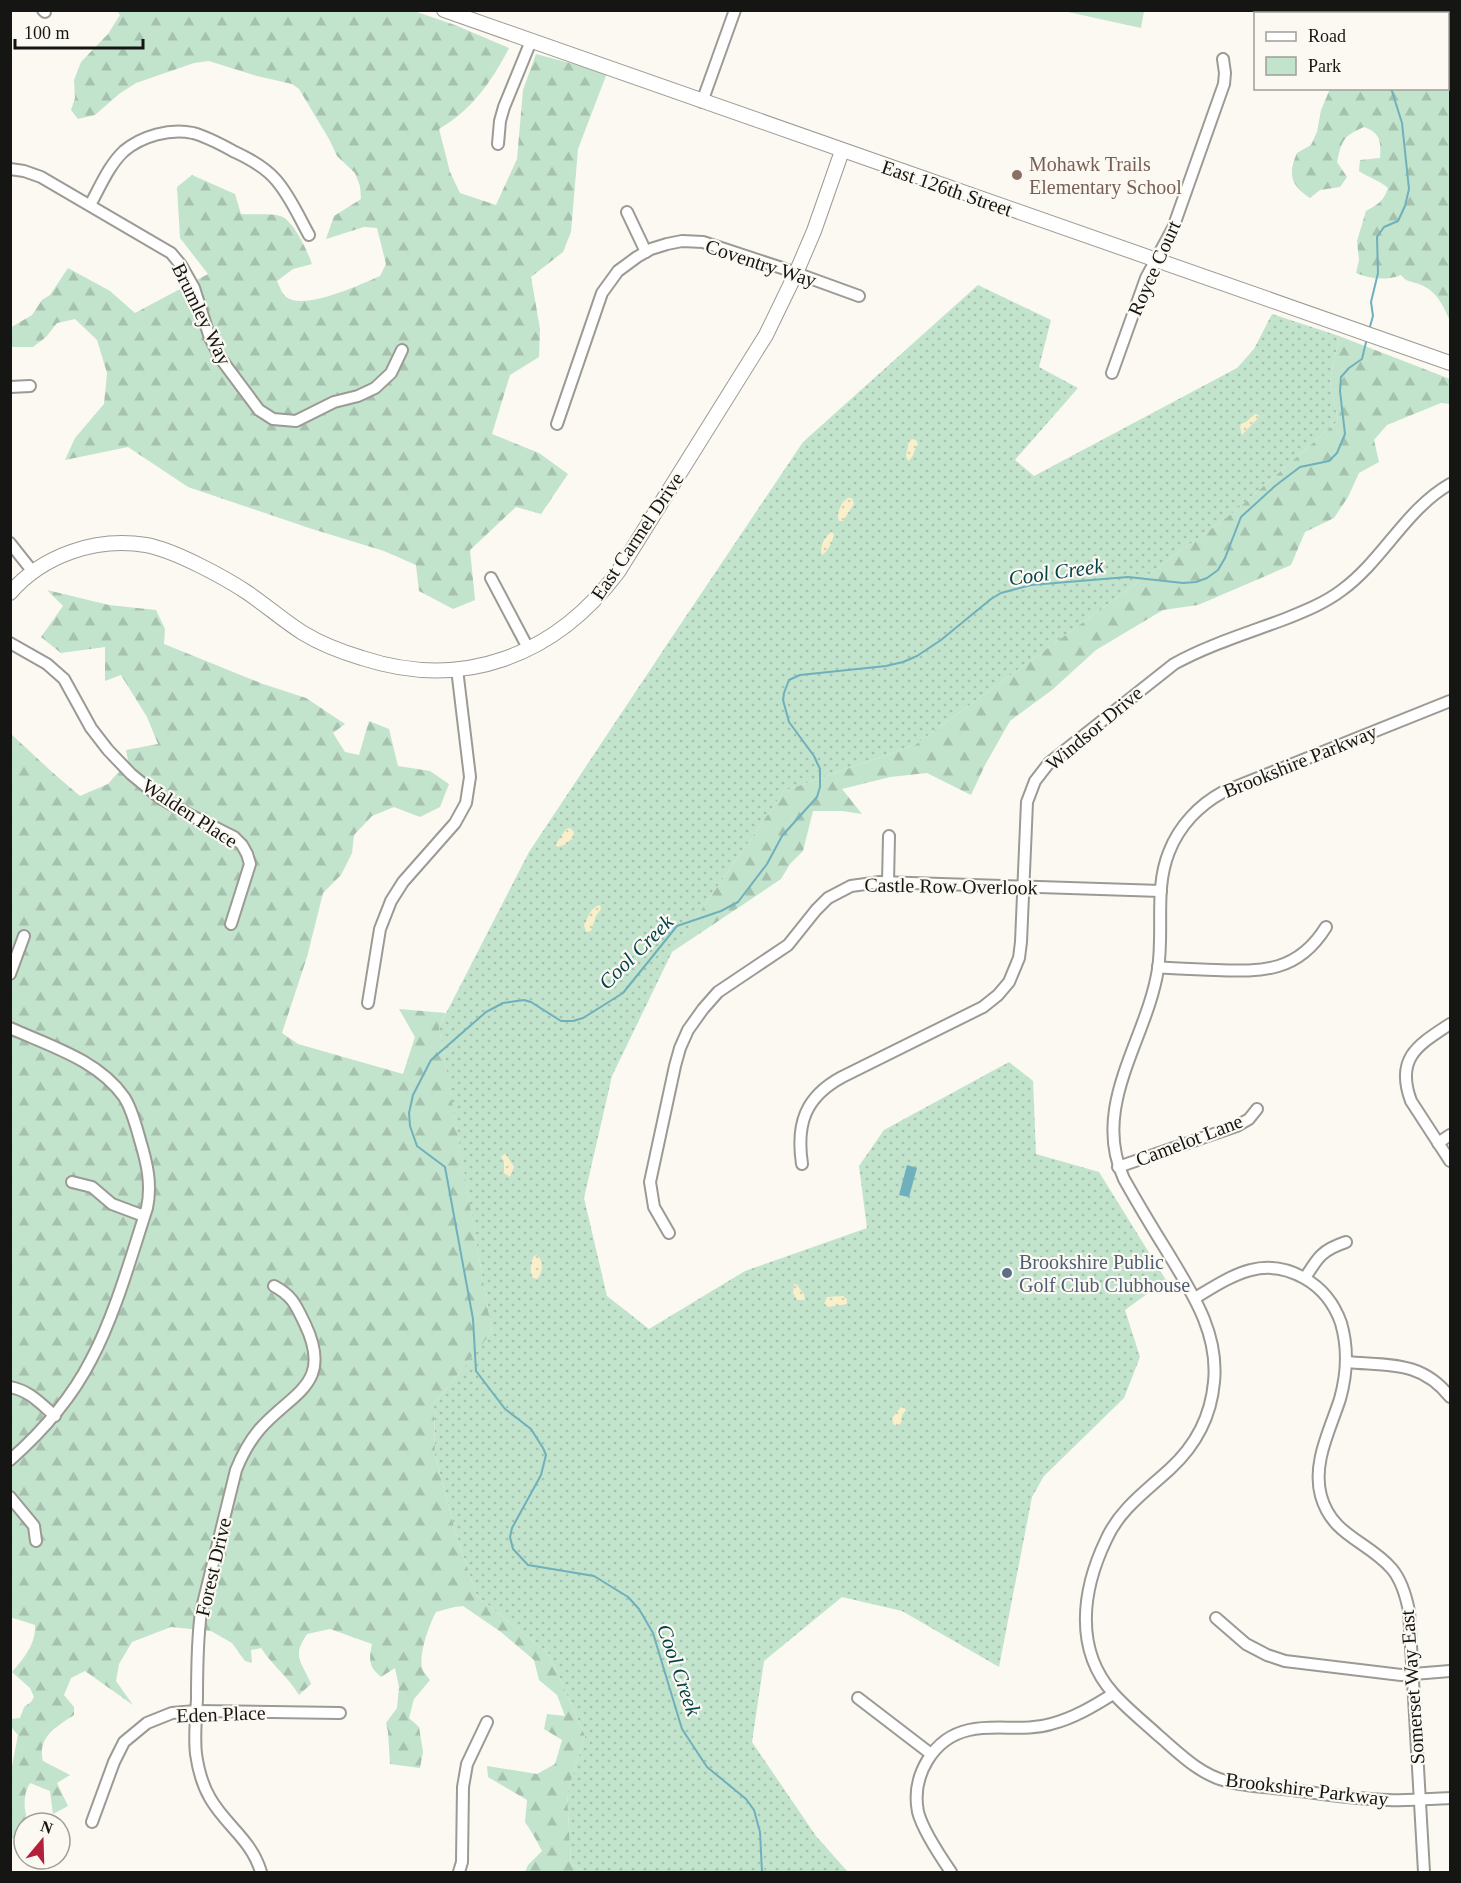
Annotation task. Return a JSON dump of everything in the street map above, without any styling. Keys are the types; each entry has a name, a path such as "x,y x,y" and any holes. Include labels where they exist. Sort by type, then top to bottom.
{"street":[{"name":"East 126th Street","path":"444,10 1450,363"},
{"path":"702,102 735,10"},
{"path":"498,144 504,107 531,41"},
{"name":"Royce Court","path":"1112,373 1146,278 1173,228 1224,84 1226,73 1223,59"},
{"path":"90,205 114,162 126,150 147,137 170,132 191,132 258,163 268,171 283,189 309,235"},
{"name":"East Carmel Drive","path":"10,593 33,572 54,558 96,545 123,543 147,545 208,570 247,592 303,633 345,652 398,668 457,669 489,664 528,648 555,633 580,614 601,594 618,572 766,335 814,231 842,151"},
{"name":"Brumley Way","path":"10,169 41,177 164,248 181,265 194,288 210,338 222,359 260,410 273,419 296,421 334,402 358,396 375,388 391,374 402,350"},
{"path":"627,212 646,252"},
{"name":"Coventry Way","path":"556,424 603,294 618,271 646,252 682,241 703,242 859,296"},
{"path":"10,387 30,386"},
{"name":"Windsor Drive","path":"802,1164 799,1146 801,1126 808,1109 823,1089 842,1077 983,1007 1005,988 1012,977 1019,958 1021,942 1027,802 1035,781 1049,763 1174,664 1312,608 1342,590 1363,571 1427,500 1450,484"},
{"path":"10,543 33,572"},
{"path":"491,578 528,648"},
{"name":"Walden Place","path":"10,643 47,664 64,679 92,728 108,750 131,774 160,798 189,815 226,832 242,845 250,864 231,924"},
{"path":"368,1003 380,929 391,901 403,882 455,823 466,803 470,777 457,669"},
{"name":"Brookshire Parkway","path":"1450,701 1234,786 1214,796 1191,817 1179,832 1166,861 1161,891 1158,967 1152,994 1115,1102 1112,1133 1118,1167 1207,1323 1214,1354 1213,1389 1205,1421 1192,1444 1182,1457 1137,1498 1116,1521 1104,1543 1088,1593 1085,1618 1086,1640 1096,1668 1113,1694 1186,1759 1215,1777 1240,1784 1386,1800 1450,1798"},
{"path":"888,882 889,836"},
{"name":"Castle Row Overlook","path":"669,1233 657,1216 650,1182 675,1066 688,1029 718,992 783,948 828,898 851,886 870,882 1161,891"},
{"path":"1158,967 1268,970 1282,965 1307,950 1326,927"},
{"path":"10,974 24,936"},
{"path":"1450,1024 1414,1050 1408,1062 1406,1077 1411,1101 1450,1161"},
{"path":"10,1028 88,1064 110,1080 125,1098 135,1123 147,1165 150,1194 106,1330 91,1362 55,1416 10,1460"},
{"name":"Camelot Lane","path":"1118,1167 1237,1126 1249,1119 1257,1109"},
{"path":"1438,1143 1450,1135"},
{"path":"72,1182 92,1187 112,1204 144,1216"},
{"path":"1305,1278 1324,1251 1346,1242"},
{"name":"Somerset Way East","path":"1195,1299 1227,1279 1249,1270 1279,1269 1305,1278 1328,1298 1343,1329 1346,1362 1340,1396 1321,1456 1318,1471 1320,1492 1328,1514 1341,1529 1380,1557 1393,1570 1406,1595 1409,1611 1424,1872"},
{"name":"Forest Drive","path":"261,1872 255,1855 247,1843 222,1816 209,1797 196,1754 196,1711 198,1634 201,1612 236,1470 245,1448 260,1429 300,1394 314,1367 314,1346 293,1299 274,1286"},
{"path":"1346,1362 1399,1365 1414,1369 1434,1380 1450,1397"},
{"path":"10,1387 21,1389 33,1396 55,1416"},
{"path":"10,1497 34,1526 36,1541"},
{"path":"1216,1618 1252,1647 1285,1661 1401,1676 1450,1671"},
{"path":"951,1872 918,1811 917,1786 931,1754 947,1740 967,1730 1023,1729 1051,1725 1073,1717 1113,1694"},
{"path":"858,1698 931,1754"},
{"name":"Eden Place","path":"92,1822 114,1762 124,1742 147,1723 172,1713 196,1711 340,1713"},
{"path":"459,1872 462,1862 463,1786 467,1764 487,1722"}],"green space":[{"path":"1059,10 1144,10 1144,11 1141,28"},
{"path":"117,11 414,11 455,25 509,48 496,72 480,94 461,113 439,129 450,172 460,193 496,205 517,159 523,90 536,54 607,73 578,149 571,232 563,252 531,277 540,329 539,357 510,375 492,434 539,453 568,474 541,514 516,507 470,550 475,600 453,609 419,591 416,565 384,551 188,487 128,447 65,460 75,438 104,404 107,373 97,340 75,319 57,323 46,337 33,347 11,347 10,328 32,315 42,300 50,295 68,268 110,291 135,313 208,274 180,238 177,187 192,175 235,194 241,214 280,216 295,229 312,264 293,269 277,281 286,297 306,301 333,295 380,276 386,264 377,228 364,227 326,239 334,216 361,199 360,186 355,173 337,156 299,89 292,84 209,61 194,63 136,83 95,115 78,119 71,110 75,98 74,80 81,62 108,34 120,15"},
{"path":"1450,11 1450,321 1439,300 1427,288 1408,281 1401,275 1378,278 1356,273 1359,260 1357,241 1366,211 1380,202 1388,188 1359,171 1360,160 1380,158 1380,143 1374,132 1364,127 1344,140 1337,162 1347,177 1340,187 1320,190 1310,198 1298,188 1293,178 1292,167 1297,153 1311,145 1330,90 1449,90 1449,12 1367,12"},
{"path":"978,285 1051,320 1039,367 1078,388 1015,460 1034,476 1237,368 1254,349 1272,314 1339,336 1330,381 1338,421 1234,512 915,745 784,791 672,952 612,1076 584,1198 607,1296 649,1329 745,1271 867,1228 859,1166 884,1130 1009,1062 1033,1081 1036,1154 1099,1172 1166,1280 1125,1310 1140,1357 1124,1398 1044,1476 1032,1497 999,1667 902,1611 842,1597 764,1661 752,1742 816,1836 848,1872 584,1872 571,1863 567,1793 585,1736 549,1654 477,1596 456,1534 435,1455 434,1404 492,1332 449,1086 444,1083 447,1074 439,1027 529,852 803,442"},
{"path":"1339,336 1450,379 1450,404 1441,403 1387,425 1374,440 1379,462 1359,473 1348,497 1334,518 1305,532 1291,565 1198,605 1163,610 1096,650 1052,690 1010,721 971,795 927,773 890,777 842,789 862,814 813,811 803,851 790,864 781,879 672,952 784,791 915,745 1234,512 1338,421 1330,381"},
{"path":"47,590 109,605 156,610 165,629 164,644 263,684 306,698 345,724 333,733 345,752 359,755 369,721 389,729 398,766 430,771 449,784 440,807 420,817 394,807 372,816 354,835 352,853 341,875 323,893 307,957 282,1033 298,1044 403,1074 415,1037 399,1009 446,1013 439,1027 492,1332 434,1404 435,1455 456,1534 477,1596 549,1654 585,1736 567,1793 571,1863 584,1872 525,1872 528,1865 542,1851 525,1822 527,1800 488,1777 487,1766 537,1774 555,1764 562,1740 544,1729 547,1714 565,1716 557,1695 539,1680 534,1660 501,1632 463,1606 436,1612 425,1639 421,1662 430,1680 414,1699 409,1718 419,1727 423,1752 420,1768 390,1764 386,1723 397,1708 399,1687 395,1668 381,1677 372,1666 370,1659 372,1644 330,1629 307,1634 299,1654 311,1684 299,1695 261,1648 251,1650 252,1663 245,1661 232,1643 211,1631 171,1627 132,1642 119,1664 116,1681 133,1705 85,1671 71,1678 64,1695 74,1707 74,1715 50,1733 45,1739 42,1753 43,1761 70,1775 57,1783 68,1806 59,1811 53,1811 50,1791 30,1783 25,1798 26,1811 12,1811 11,1839 11,1771 18,1735 11,1727 11,1719 20,1718 24,1707 34,1697 30,1688 12,1672 31,1645 35,1625 10,1617 10,733 80,796 108,784 128,761 126,750 158,744 147,717 121,675 105,681 105,647 61,653 41,637 63,606"}],"sand":[{"path":"1255,414 1259,417 1242,435 1241,424"},
{"path":"912,439 918,444 912,458 908,461 906,456 909,441"},
{"path":"848,498 852,498 854,504 843,521 839,521 840,508"},
{"path":"831,532 834,534 831,542 822,555 823,543"},
{"path":"570,828 574,832 573,838 557,847 556,844 566,829"},
{"path":"600,905 601,909 591,931 586,932 584,925 588,916 594,908"},
{"path":"504,1154 514,1167 510,1177 504,1173 504,1161 501,1157"},
{"path":"537,1255 542,1267 537,1279 532,1276 531,1264 534,1256"},
{"path":"794,1284 804,1294 805,1300 797,1300 793,1293"},
{"path":"843,1296 847,1299 847,1304 828,1307 824,1304 827,1297"},
{"path":"903,1406 906,1410 902,1415 901,1423 897,1426 893,1424 892,1418"}],"water":[{"path":"907,1165 917,1168 909,1197 899,1195"}],"waterway":[{"name":"Cool Creek","path":"1369,330 1373,316 1371,302 1378,273 1377,237 1384,227 1398,221 1409,189 1402,123 1392,90"},
{"name":"Cool Creek","path":"762,1872 760,1832 754,1810 746,1799 707,1767 682,1729 653,1633 639,1609 628,1597 594,1576 528,1565 513,1549 510,1537 512,1528 541,1475 546,1455 531,1429 505,1409 476,1371 473,1319 445,1167 417,1146 410,1126 409,1113 413,1095 431,1060 486,1012 503,1003 524,1000 561,1021 583,1018 623,993 677,926 721,911 738,902 767,864 782,836 817,797 820,787 820,769 814,756 789,722 783,700 789,680 800,675 886,666 903,662 917,656 941,640 991,599 1001,593 1031,585 1128,577 1183,583 1207,578 1218,570 1225,558 1241,517 1300,467 1329,461 1337,453 1345,434 1340,391 1341,377 1362,359 1367,338"}],"place":[{"name":"Mohawk Trails Elementary School","path":"1017,175"},
{"name":"Brookshire Public Golf Club Clubhouse","path":"1007,1273"}]}
